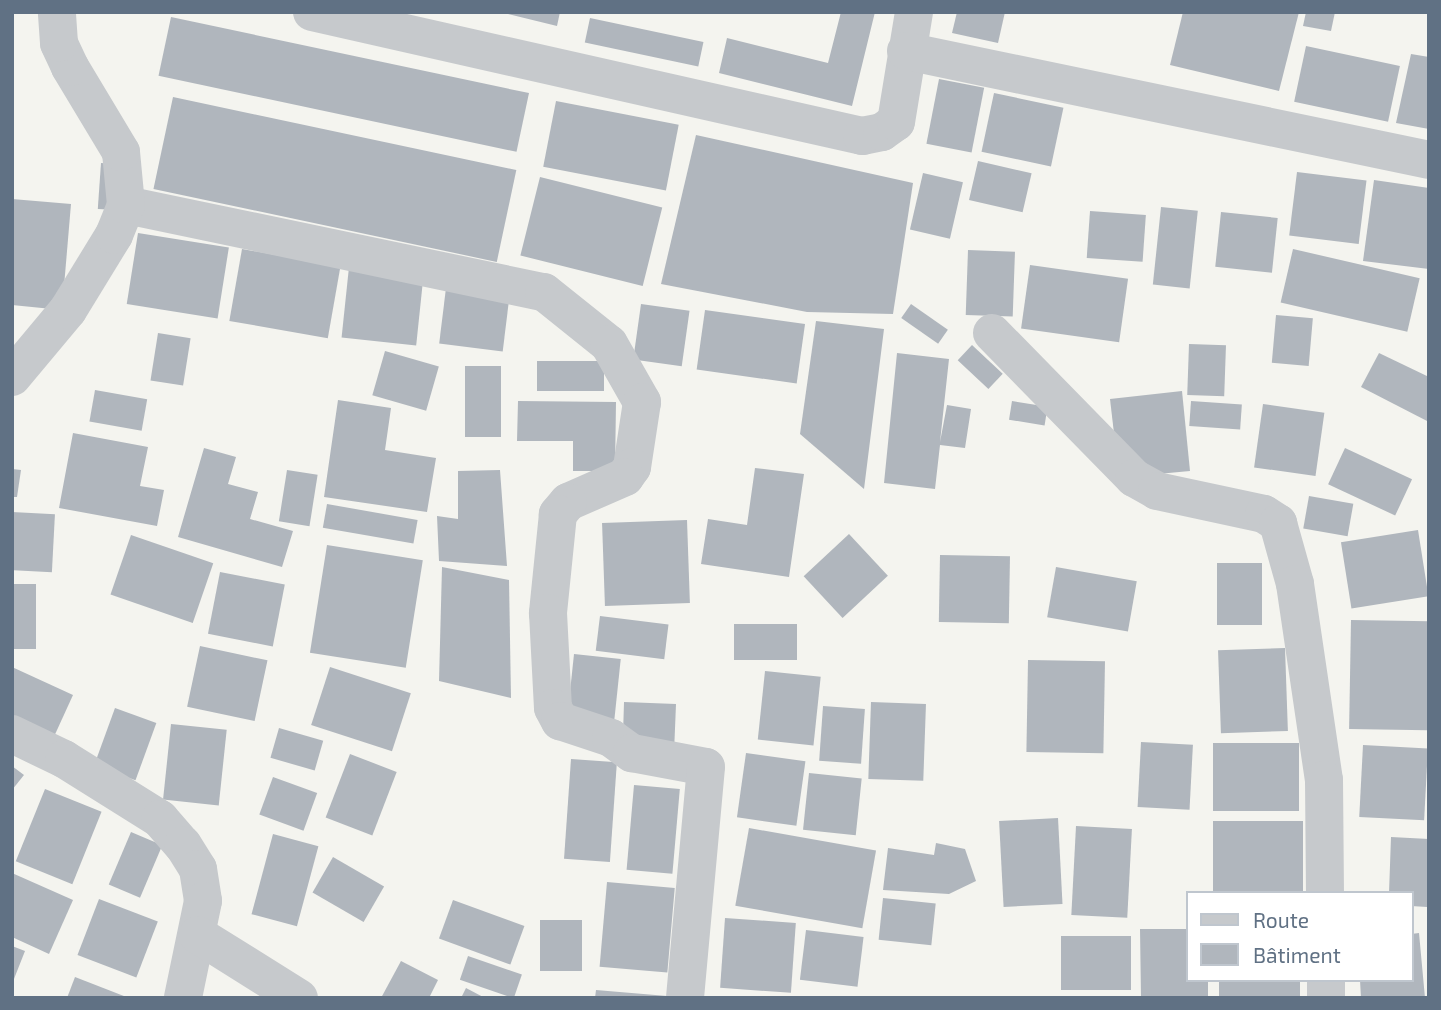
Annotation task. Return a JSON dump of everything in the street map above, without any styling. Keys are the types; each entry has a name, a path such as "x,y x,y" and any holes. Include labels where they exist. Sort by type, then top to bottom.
{"street":[{"path":"12,377 68,310 114,234 126,205 121,152 70,67 59,43 57,12"},
{"path":"312,12 862,136 896,122 914,12"},
{"path":"906,51 1429,160"},
{"path":"126,205 544,292 609,344 642,401 632,467 625,477 568,502 558,514 548,613 553,708 560,721 611,738 632,753 706,767 685,998"},
{"path":"992,333 1134,478 1157,491 1264,514 1278,523 1295,584 1324,780 1325,891"},
{"path":"12,734 64,759 160,819 198,869 203,901 183,998"},
{"path":"198,935 299,998"}],"building":[{"path":"500,12 560,12 557,26"},
{"path":"841,12 875,12 852,106 719,73 727,38 828,63"},
{"path":"957,12 1005,12 998,43 952,33"},
{"path":"1183,12 1299,12 1279,91 1170,65"},
{"path":"1306,12 1335,12 1331,31 1303,26"},
{"path":"171,17 529,93 517,152 159,76"},
{"path":"590,18 703,42 698,67 585,42"},
{"path":"1306,46 1400,66 1388,122 1294,102"},
{"path":"1411,54 1429,57 1429,129 1396,123"},
{"path":"939,79 984,88 972,153 926,144"},
{"path":"994,93 1063,108 1051,166 982,152"},
{"path":"173,97 516,170 497,262 153,189"},
{"path":"556,101 679,125 666,191 543,167"},
{"path":"696,135 913,183 893,314 807,312 661,284"},
{"path":"978,161 1032,173 1023,212 969,200"},
{"path":"101,163 115,164 112,210 98,209"},
{"path":"1297,172 1366,181 1359,244 1289,236"},
{"path":"923,173 963,182 950,239 910,230"},
{"path":"540,177 662,207 643,286 520,256"},
{"path":"1374,180 1429,188 1429,269 1363,261"},
{"path":"12,199 71,204 62,310 12,305"},
{"path":"1161,207 1198,211 1190,288 1153,285"},
{"path":"1090,211 1146,215 1143,262 1087,258"},
{"path":"1221,212 1278,218 1272,273 1215,267"},
{"path":"138,233 229,247 218,319 127,304"},
{"path":"242,249 340,266 328,338 229,321"},
{"path":"1293,249 1420,278 1407,332 1281,303"},
{"path":"968,250 1015,252 1013,317 966,315"},
{"path":"1030,265 1128,279 1119,342 1021,328"},
{"path":"349,267 424,275 416,345 342,338"},
{"path":"446,288 510,296 503,351 439,344"},
{"path":"641,304 690,311 682,366 633,359"},
{"path":"911,304 948,330 938,344 901,318"},
{"path":"705,310 805,324 797,383 697,369"},
{"path":"1276,315 1313,318 1309,366 1272,363"},
{"path":"816,321 884,329 864,489 800,434"},
{"path":"158,333 191,338 183,386 150,380"},
{"path":"1189,344 1226,345 1224,396 1187,395"},
{"path":"972,345 1003,374 988,389 958,360"},
{"path":"385,351 439,366 426,411 372,395"},
{"path":"897,353 949,359 940,442 947,405 971,409 965,448 940,445 935,489 884,483"},
{"path":"1379,353 1429,377 1429,422 1361,387"},
{"path":"537,361 604,361 604,391 537,391"},
{"path":"465,366 501,366 501,437 465,437"},
{"path":"95,390 147,399 142,431 89,422"},
{"path":"1182,391 1190,471 1147,475 1115,442 1110,399"},
{"path":"338,400 391,408 385,450 436,458 427,512 324,497"},
{"path":"518,401 616,402 615,471 573,471 573,441 517,441"},
{"path":"1012,401 1048,407 1045,425 1009,420"},
{"path":"1191,401 1242,405 1240,429 1189,426"},
{"path":"1263,404 1324,413 1315,476 1254,467"},
{"path":"73,433 148,447 140,486 164,490 157,526 59,508"},
{"path":"204,448 236,457 228,484 258,492 250,519 293,531 282,567 178,537"},
{"path":"1345,448 1412,479 1395,516 1328,484"},
{"path":"755,468 804,474 789,577 701,564 708,519 747,525"},
{"path":"12,469 21,470 17,497 12,497"},
{"path":"287,470 318,475 309,526 279,521"},
{"path":"500,470 507,566 439,561 437,516 458,519 458,471"},
{"path":"1309,496 1353,504 1348,536 1303,528"},
{"path":"327,504 418,520 413,544 323,528"},
{"path":"12,512 55,514 52,572 12,570"},
{"path":"687,520 690,603 605,606 602,523"},
{"path":"1418,530 1428,596 1351,608 1341,542"},
{"path":"849,534 888,576 843,618 804,576"},
{"path":"131,535 213,563 193,623 110,595"},
{"path":"327,545 423,560 406,668 310,653"},
{"path":"940,555 1010,556 1009,623 939,622"},
{"path":"1217,563 1262,563 1262,625 1217,625"},
{"path":"442,567 509,580 511,698 439,681"},
{"path":"1056,567 1137,581 1128,631 1047,617"},
{"path":"220,572 285,585 273,646 208,634"},
{"path":"12,584 36,584 36,649 12,649"},
{"path":"600,616 668,624 664,659 596,651"},
{"path":"1351,620 1429,621 1427,730 1349,729"},
{"path":"734,624 797,624 797,660 734,660"},
{"path":"200,646 267,660 255,721 187,707"},
{"path":"1285,648 1288,731 1221,733 1218,650"},
{"path":"574,654 621,659 614,728 567,723"},
{"path":"1028,660 1105,661 1103,753 1026,752"},
{"path":"12,667 73,695 52,741 12,723"},
{"path":"330,667 411,693 392,751 311,725"},
{"path":"765,671 821,677 813,745 758,740"},
{"path":"624,702 676,704 674,753 623,734"},
{"path":"871,702 926,704 923,781 868,779"},
{"path":"823,706 865,709 861,764 819,761"},
{"path":"115,708 156,723 135,780 94,765"},
{"path":"171,724 227,730 219,805 163,800"},
{"path":"279,728 323,741 315,770 270,758"},
{"path":"1141,742 1193,745 1190,810 1138,807"},
{"path":"1213,743 1299,743 1299,811 1213,811"},
{"path":"1363,745 1428,748 1424,820 1359,817"},
{"path":"746,753 805,761 796,826 737,817"},
{"path":"350,754 397,772 372,835 326,817"},
{"path":"571,759 617,762 610,862 564,859"},
{"path":"12,766 24,775 12,790"},
{"path":"809,773 862,779 856,835 803,830"},
{"path":"273,777 317,793 303,831 259,815"},
{"path":"634,785 680,789 672,874 627,870"},
{"path":"45,789 102,812 72,884 16,861"},
{"path":"1058,818 1063,904 1004,907 999,821"},
{"path":"1213,821 1303,821 1303,891 1213,891"},
{"path":"1076,826 1132,829 1127,918 1071,915"},
{"path":"749,828 876,850 862,928 735,906"},
{"path":"131,832 162,845 140,898 109,884"},
{"path":"273,834 318,846 297,926 252,914"},
{"path":"1391,837 1429,839 1427,907 1413,906 1413,891 1389,891"},
{"path":"936,843 965,849 976,881 949,894 883,890 888,848 934,855"},
{"path":"333,857 384,886 364,922 312,893"},
{"path":"12,873 73,900 49,954 12,937"},
{"path":"607,882 675,888 667,973 600,967"},
{"path":"883,898 936,904 931,945 879,940"},
{"path":"99,899 158,922 136,978 77,955"},
{"path":"453,900 524,926 510,965 439,939"},
{"path":"725,918 796,923 791,993 720,988"},
{"path":"540,920 582,920 582,971 540,971"},
{"path":"1140,929 1186,929 1186,982 1208,982 1208,998 1141,998"},
{"path":"806,930 864,937 857,987 800,980"},
{"path":"1419,933 1425,998 1361,998 1360,982 1413,982 1413,934"},
{"path":"1061,936 1131,936 1131,990 1061,990"},
{"path":"12,946 25,951 12,984"},
{"path":"468,956 522,975 514,998 460,980"},
{"path":"401,961 438,980 429,998 381,998"},
{"path":"75,977 129,998 67,998"},
{"path":"1219,982 1300,982 1300,998 1219,998"},
{"path":"466,988 485,998 461,998"},
{"path":"596,990 667,996 667,998 595,998"}]}
